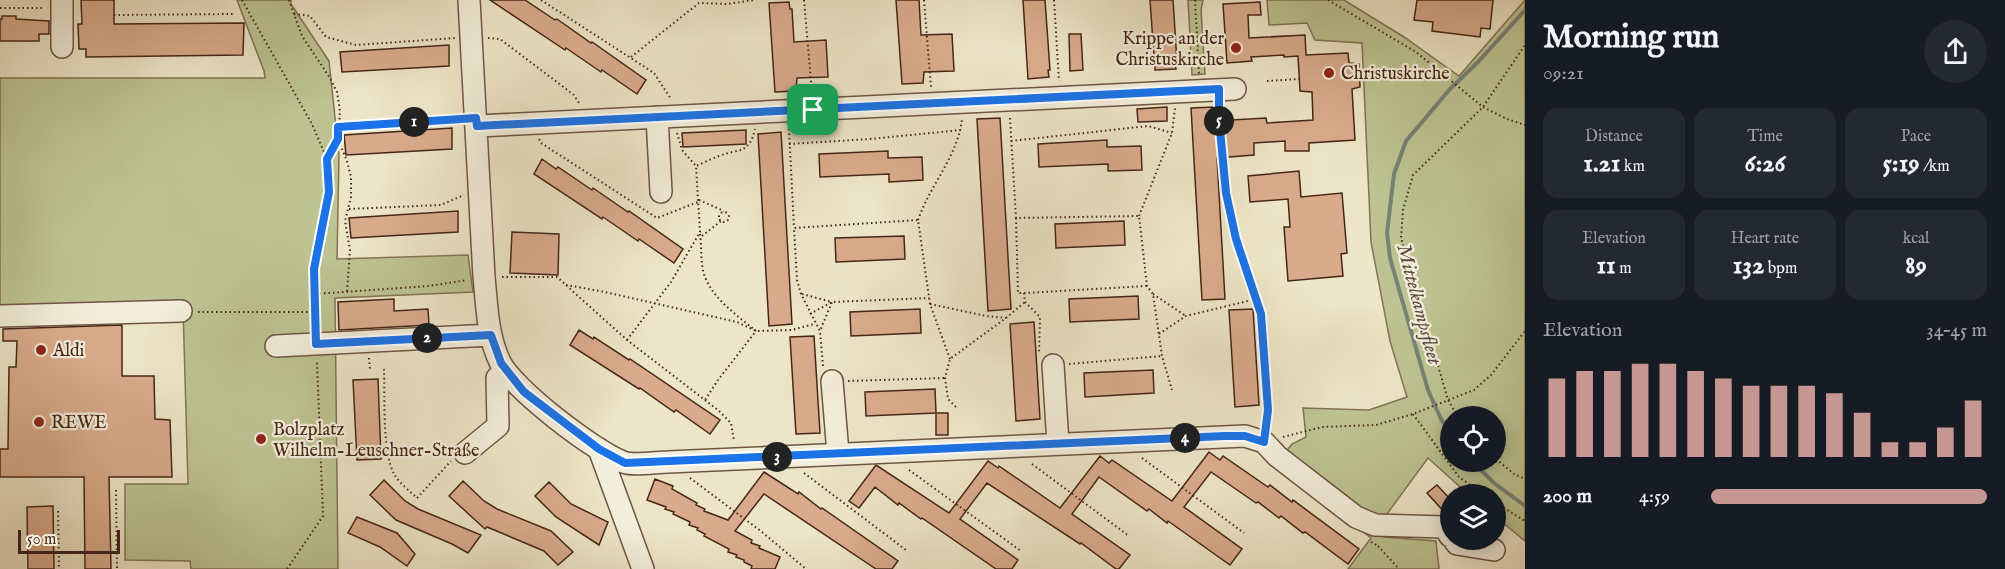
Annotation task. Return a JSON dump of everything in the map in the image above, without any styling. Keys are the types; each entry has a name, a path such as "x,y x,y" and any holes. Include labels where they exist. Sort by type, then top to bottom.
{"street":[{"path":"469,0 484,277 491,335 505,370 524,392 599,449 625,463 1245,436 1264,442 1277,456 1356,517 1375,525 1440,527"},
{"path":"62,4 62,47"},
{"path":"477,122 532,124 1218,89"},
{"path":"661,192 671,117"},
{"path":"0,316 181,312"},
{"path":"276,346 491,335"},
{"path":"1046,359 1058,444"},
{"path":"465,453 498,426 497,378 505,370"},
{"path":"832,381 838,453"},
{"path":"599,449 643,569"}],"path":[{"path":"242,0 312,124 327,159 329,192 314,269 323,516 287,569"},
{"path":"289,0 302,36 337,92 340,111 338,139 351,177 351,197 345,220 350,250 347,292"},
{"path":"541,0 654,73 682,150 696,166 705,276 713,291 756,331"},
{"path":"630,57 699,3 728,4 754,0"},
{"path":"804,0 813,110"},
{"path":"924,0 932,104"},
{"path":"1054,0 1060,98"},
{"path":"1196,0 1218,89 1226,193 1236,239 1261,314 1268,410 1264,442 1322,427 1376,425 1413,414 1474,390 1491,375 1525,331"},
{"path":"1328,0 1416,52 1483,107 1525,125"},
{"path":"0,8 62,4"},
{"path":"114,15 234,14"},
{"path":"294,14 310,16 326,37 356,45 471,37 500,39 574,95 590,121"},
{"path":"1452,406 1401,238 1402,210 1413,175 1483,107 1525,45"},
{"path":"1267,81 1299,79"},
{"path":"1178,92 1172,133 1139,216 1147,286 1153,294 1186,316"},
{"path":"1010,100 1018,293 1147,286"},
{"path":"956,407 948,399 945,378 950,359 930,304 918,220 924,201 953,150 961,130 964,102"},
{"path":"788,111 797,280 814,324 820,331"},
{"path":"696,166 721,155 742,152 752,141 759,112"},
{"path":"338,127 477,122"},
{"path":"532,124 541,143 657,218 698,201 711,204 728,213 729,218 725,222 721,221 701,237"},
{"path":"1011,141 1148,126 1172,133"},
{"path":"789,144 961,130"},
{"path":"327,159 338,139"},
{"path":"348,209 441,205 480,187"},
{"path":"721,221 718,216 724,211"},
{"path":"1016,219 1139,216"},
{"path":"794,228 918,220"},
{"path":"627,340 671,282 700,232"},
{"path":"315,294 429,286 484,277 557,278 627,340 731,423 736,459"},
{"path":"566,285 737,322 756,331 792,330 814,324"},
{"path":"1024,293 1024,302 1040,317 1046,359 1162,356"},
{"path":"801,294 832,302 929,298"},
{"path":"1153,294 1162,356 1173,390"},
{"path":"1159,334 1186,316 1256,298"},
{"path":"810,314 832,302"},
{"path":"832,302 820,331 825,378 832,381 945,378"},
{"path":"950,359 1024,302"},
{"path":"930,304 1006,318"},
{"path":"181,312 315,312"},
{"path":"705,400 756,331"},
{"path":"384,369 389,460 395,475 417,498 449,463 465,453"},
{"path":"1413,414 1459,477 1469,484"},
{"path":"1121,441 1244,533"},
{"path":"1017,446 1021,456 1129,537"},
{"path":"885,452 1021,551"},
{"path":"783,456 906,550"},
{"path":"668,462 762,532 806,569"},
{"path":"1506,467 1525,479"},
{"path":"116,490 117,569"},
{"path":"1506,509 1525,521"},
{"path":"58,511 59,569"},
{"path":"1375,525 1378,546 1399,569"}],"green space":[{"path":"237,0 291,0 291,4 329,61 339,155 337,259 468,255 473,292 335,298 338,569 191,569 190,561 125,560 125,484 188,484 183,306 0,305 0,78 265,78"},
{"path":"1188,0 1203,0 1201,10 1205,74 1192,75"},
{"path":"1267,0 1344,0 1404,37 1459,76 1525,0 1525,541 1506,525 1506,484 1457,484 1444,472 1506,472 1506,406 1440,406 1440,469 1428,458 1384,518 1384,537 1436,541 1439,569 1348,569 1371,538 1275,465 1292,444 1306,437 1303,408 1369,410 1407,397 1390,341 1371,242 1362,43 1315,40 1307,23 1269,25"}],"building":[{"path":"81,0 114,0 114,24 244,23 243,55 86,57 86,49 79,49 78,24 82,24"},
{"path":"490,0 525,0 592,42 646,80 637,94"},
{"path":"896,0 919,0 921,35 952,34 954,71 924,72 923,83 902,84"},
{"path":"1023,0 1045,0 1049,77 1028,79"},
{"path":"1150,0 1173,0 1176,69 1155,70"},
{"path":"1417,0 1493,0 1490,29 1481,28 1480,37 1432,31 1433,22 1414,20"},
{"path":"789,2 790,9 792,9 794,42 826,40 828,77 797,78 796,91 775,92 769,3"},
{"path":"1260,2 1261,15 1248,15 1249,38 1305,35 1306,55 1348,53 1349,63 1359,64 1360,87 1352,89 1355,140 1309,143 1309,151 1285,151 1285,141 1254,143 1254,155 1217,158 1225,299 1202,300 1191,108 1214,107 1214,121 1266,118 1267,123 1313,120 1312,92 1300,91 1298,56 1251,57 1252,61 1227,63 1223,4"},
{"path":"2,16 49,21 49,34 39,34 39,41 0,41"},
{"path":"1069,34 1081,34 1083,70 1070,71"},
{"path":"449,45 449,66 342,72 340,52"},
{"path":"1167,107 1167,121 1138,122 1137,109"},
{"path":"1000,118 1011,309 988,311 977,119"},
{"path":"452,128 452,149 346,155 344,135"},
{"path":"746,130 746,144 683,147 682,133"},
{"path":"781,132 792,324 769,326 758,134"},
{"path":"1107,140 1107,147 1141,146 1142,170 1108,171 1108,164 1039,167 1038,144"},
{"path":"888,151 888,158 922,157 923,180 889,182 889,174 820,177 819,154"},
{"path":"542,159 592,190 593,188 683,249 674,263 534,174"},
{"path":"1299,171 1301,197 1342,193 1347,253 1341,254 1343,276 1288,281 1284,227 1290,227 1288,199 1250,202 1248,176"},
{"path":"458,211 458,232 351,238 349,218"},
{"path":"1124,221 1125,245 1056,248 1055,224"},
{"path":"512,232 559,234 558,275 510,273"},
{"path":"904,236 905,259 836,262 835,238"},
{"path":"1138,296 1139,319 1070,322 1069,299"},
{"path":"394,299 394,311 428,309 429,325 339,330 338,302"},
{"path":"920,309 921,333 851,336 850,312"},
{"path":"1253,309 1259,405 1235,407 1229,310"},
{"path":"1034,322 1040,419 1016,421 1010,324"},
{"path":"122,325 122,376 154,376 155,419 170,420 172,477 109,477 111,569 85,569 84,477 0,477 0,449 8,449 9,367 16,367 17,341 3,341 3,329"},
{"path":"579,330 630,359 720,420 710,434 676,410 674,412 570,345"},
{"path":"814,336 820,433 796,434 790,337"},
{"path":"1153,370 1154,393 1085,397 1084,373"},
{"path":"378,379 381,459 357,460 353,380"},
{"path":"935,389 936,413 866,416 865,392"},
{"path":"936,413 948,413 948,435 936,435"},
{"path":"1209,452 1220,460 1223,456 1268,487 1270,485 1359,549 1348,564 1305,532 1303,533 1281,516 1279,518 1211,472 1184,507 1242,549 1230,565 1168,521 1167,523 1149,509 1147,511 1099,477 1072,514 1130,555 1119,569 987,483 960,519 1018,560 1012,569 996,569 922,518 899,503 898,505 875,487 859,508 849,501 876,465 949,513 988,461 998,468 999,466 1060,508 1100,456 1109,463 1112,460 1172,501"},
{"path":"764,472 798,494 799,492 898,561 892,569 876,569 764,494 735,531 752,540 751,543 760,546 759,548 780,557 775,569 751,569 752,566 744,560 728,552 729,549 704,536 705,534 697,530 698,528 689,525 690,522 665,509 666,507 647,500 655,479 673,486 672,489 697,503 696,505 705,509 704,511 728,520"},
{"path":"384,480 405,501 418,509 481,535 468,553 396,520 370,495"},
{"path":"463,481 484,501 497,509 551,531 573,552 558,565 544,551 487,527 485,529 449,496"},
{"path":"549,482 571,504 608,522 599,545 556,517 535,496"},
{"path":"1437,485 1440,488 1440,507 1427,493"},
{"path":"53,506 54,569 28,569 27,507"},
{"path":"357,517 397,533 415,554 407,566 380,547 348,533"}],"waterway":[{"name":"Mittelkampsfleet","path":"1440,417 1428,390 1390,258 1387,233 1394,174 1406,141 1450,89 1525,10"},
{"name":"Mittelkampsfleet","path":"1483,472 1525,506"}],"place":[{"name":"Krippe an der Christuskirche","path":"1236,48"},
{"name":"Christuskirche","path":"1329,73"},
{"name":"Aldi","path":"41,350"},
{"name":"REWE","path":"39,422"},
{"name":"Bolzplatz Wilhelm-Leuschner-Straße","path":"261,439"}],"route":[{"path":"1219,89 1219,119 1226,193 1236,239 1261,314 1268,410 1264,442 1245,436 1225,436 625,463 599,449 524,392 505,370 491,335 316,344 314,269 329,192 327,159 338,139 338,127 476,118 477,126 813,110 1219,89"}]}
